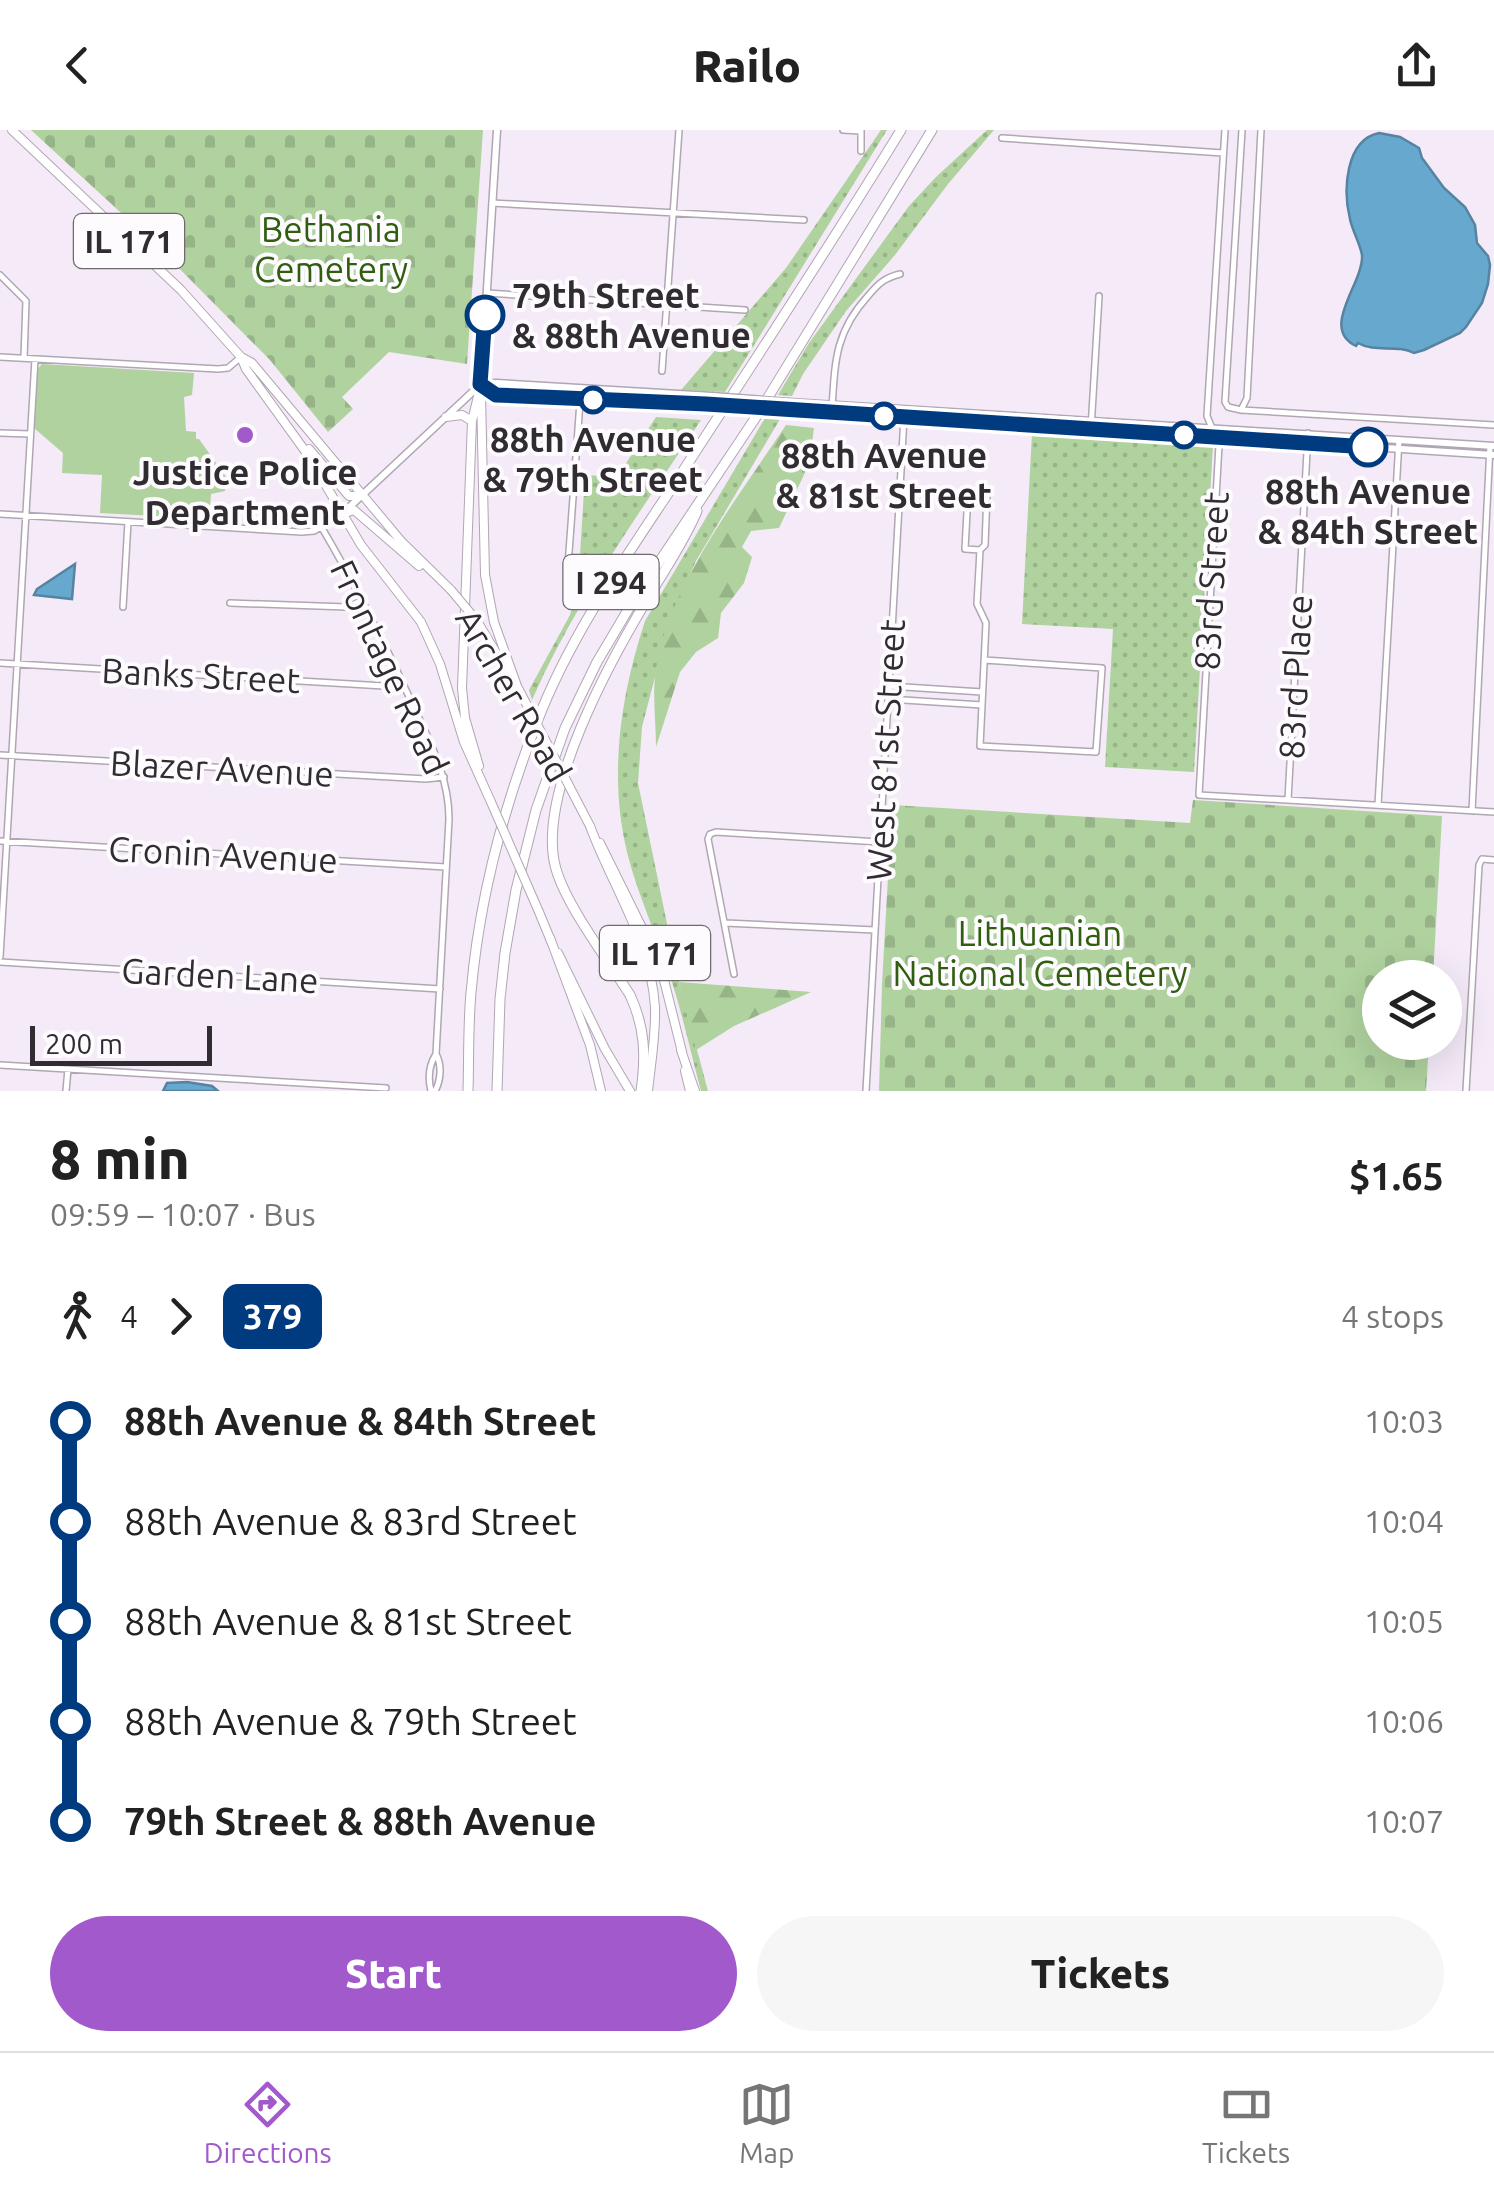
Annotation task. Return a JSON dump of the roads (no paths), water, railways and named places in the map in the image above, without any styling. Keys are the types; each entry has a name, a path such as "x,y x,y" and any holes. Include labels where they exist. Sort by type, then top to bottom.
{"highway":[{"name":"I 294","path":"468,1091 470,997 483,906 509,797 558,672 606,589 901,130"},
{"name":"I 294","path":"497,1091 500,999 516,890 536,810 565,728 597,662 756,417 932,130"},
{"path":"645,1091 645,1051 638,1011 561,882 553,853 553,819 558,790 596,694 689,531 704,493"}],"main road":[{"name":"Archer Road","path":"12,130 180,290 241,357 252,363 363,496 477,620 637,914 663,976 692,1091"},
{"name":"Archer Road","path":"241,357 290,427 361,545 421,622 482,781"},
{"path":"480,384 472,421 463,703 482,781"},
{"path":"480,384 486,586 516,686"},
{"path":"446,418 462,415 472,421"},
{"path":"290,427 348,496 363,496"},
{"path":"342,514 354,510 360,513 372,528 435,576"},
{"name":"IL 171","path":"482,781 550,938 630,1091"},
{"path":"590,826 646,959 655,1027 645,1091"},
{"path":"550,938 590,1045 600,1091"}],"street":[{"path":"480,384 497,130"},
{"path":"662,371 678,130"},
{"path":"843,130 861,131 861,151"},
{"name":"83rd Street","path":"1225,130 1207,416 1219,444 1219,455 1199,795 1288,801"},
{"path":"1242,130 1225,402 1228,407 1494,425"},
{"path":"1241,410 1246,398 1261,130"},
{"path":"1002,138 1223,153"},
{"path":"492,203 804,220"},
{"path":"832,408 839,340 849,318 885,278 900,274"},
{"path":"0,275 26,301 24,358"},
{"path":"486,294 745,310"},
{"path":"1091,425 1098,296"},
{"path":"0,357 218,370 228,368 241,357"},
{"path":"0,960 3,841 35,359"},
{"path":"0,514 314,531 363,496 480,384 496,382 1216,437 1398,444"},
{"path":"480,384 496,395 783,410 832,408"},
{"path":"568,566 581,388"},
{"name":"West 81st Street","path":"866,1091 904,413"},
{"path":"1091,425 1212,427 1492,450 1472,811"},
{"path":"0,432 30,434"},
{"name":"83rd Place","path":"1288,801 1308,434"},
{"path":"1378,806 1398,444"},
{"path":"980,550 965,549 968,494 987,494 977,604 986,624 982,692 980,746 1096,752 1102,668 984,660"},
{"path":"123,607 128,522"},
{"name":"Frontage Road","path":"322,528 402,680 450,799 436,1054 429,1083 433,1091"},
{"path":"230,603 347,607 363,600"},
{"name":"Banks Street","path":"0,663 384,686 402,680"},
{"path":"889,686 982,692"},
{"path":"888,699 982,705"},
{"name":"Blazer Avenue","path":"0,754 444,777"},
{"path":"1288,801 1494,812"},
{"path":"734,974 710,834 880,842"},
{"name":"Cronin Avenue","path":"3,841 447,866"},
{"path":"1466,1091 1477,888 1482,859 1494,860"},
{"path":"725,923 875,930"},
{"name":"Garden Lane","path":"0,960 440,989"},
{"path":"0,1065 386,1088"},
{"path":"66,1091 68,1069"}],"water":[{"path":"1379,133 1400,137 1419,148 1444,188 1465,207 1475,225 1477,243 1490,265 1482,303 1466,327 1414,353 1358,343 1356,346 1342,328 1362,255 1348,208 1349,168 1359,145"},
{"path":"75,564 72,599 34,595 37,589"},
{"path":"167,1083 212,1086 218,1091 163,1091"}],"place":[{"name":"79th Street & 88th Avenue","path":"485,315"},
{"name":"88th Avenue & 79th Street","path":"593,400"},
{"name":"88th Avenue & 81st Street","path":"884,416"},
{"name":"Justice Police Department","path":"245,435"},
{"name":"88th Avenue & 84th Street","path":"1368,447"}],"park label":[{"name":"Bethania Cemetery","path":"331,249"},
{"name":"Lithuanian National Cemetery","path":"1040,953"}]}
